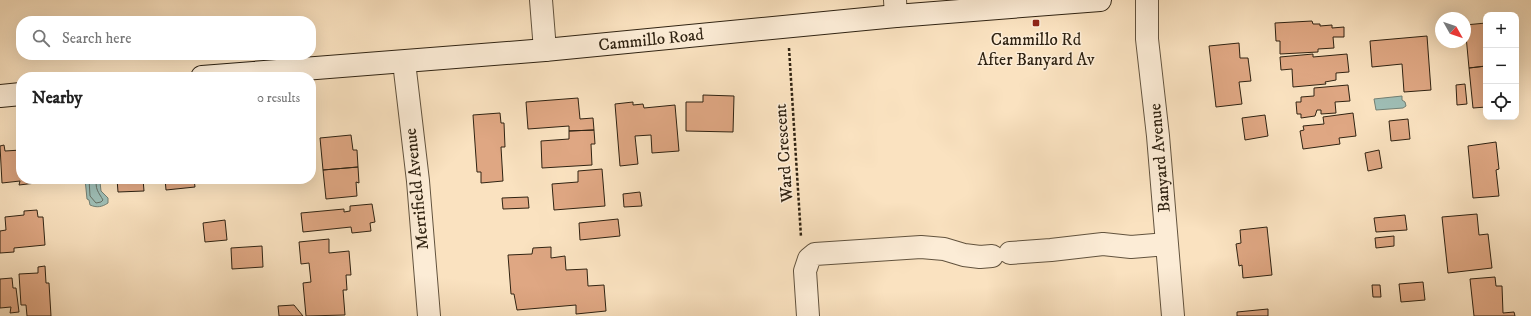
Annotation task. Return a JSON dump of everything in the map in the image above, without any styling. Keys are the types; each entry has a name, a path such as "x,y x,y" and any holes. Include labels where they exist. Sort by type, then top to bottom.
{"street":[{"path":"541,0 544,50"},
{"name":"Cammillo Road","path":"269,72 544,50 895,8 1100,0"},
{"name":"Banyard Avenue","path":"1147,0 1147,39 1158,136 1173,316"},
{"name":"Merrifield Avenue","path":"404,62 418,181 429,316"},
{"path":"0,96 16,94"},
{"path":"808,316 805,271 809,259 815,254 921,247 944,249 964,255 980,257 1103,244 1131,247 1167,244"}],"path":[{"name":"Ward Crescent","path":"788,44 802,244 809,259"}],"water":[{"path":"1402,96 1402,100 1405,102 1406,106 1403,108 1376,110 1374,99"},
{"path":"86,184 100,184 101,191 108,198 108,203 95,207 90,205 89,200 87,199"}],"building":[{"path":"1312,21 1313,24 1320,24 1320,26 1332,25 1332,28 1344,27 1344,37 1333,37 1334,48 1318,49 1318,52 1280,54 1280,41 1276,41 1275,23"},
{"path":"1483,23 1483,66 1469,68 1467,48 1471,48 1471,24"},
{"path":"1427,36 1431,90 1404,92 1402,64 1372,67 1370,41"},
{"path":"1239,43 1240,58 1248,58 1251,81 1239,82 1242,104 1216,107 1209,46"},
{"path":"1313,54 1313,57 1347,54 1349,72 1336,73 1336,80 1325,82 1326,84 1293,87 1292,69 1281,70 1280,57"},
{"path":"1483,66 1483,107 1473,108 1469,68"},
{"path":"1465,84 1467,104 1457,105 1456,85"},
{"path":"1348,85 1350,101 1335,102 1336,113 1321,114 1321,110 1317,110 1315,116 1301,118 1301,114 1297,114 1296,102 1301,102 1301,97 1314,96 1314,88"},
{"path":"703,95 734,96 733,132 686,131 686,102 703,102"},
{"path":"578,98 580,119 593,118 594,130 569,131 569,126 528,129 526,102"},
{"path":"633,102 633,105 643,104 644,108 675,105 679,151 652,153 651,135 635,136 638,164 620,166 615,104"},
{"path":"500,113 501,123 504,123 505,147 501,147 503,181 481,183 481,172 477,172 473,115"},
{"path":"1353,113 1356,136 1339,138 1340,144 1303,149 1300,131 1304,130 1303,126 1324,124 1323,117"},
{"path":"1265,115 1268,136 1245,140 1242,118"},
{"path":"1408,119 1410,139 1391,141 1389,121"},
{"path":"594,130 595,144 591,144 592,165 542,168 541,141 569,139 569,131"},
{"path":"351,135 353,150 357,150 358,167 323,170 320,138"},
{"path":"1496,142 1499,169 1496,170 1499,196 1473,198 1468,146"},
{"path":"4,145 5,151 16,150 16,181 2,183 0,146"},
{"path":"1379,150 1382,168 1368,171 1365,153"},
{"path":"358,167 359,183 356,182 357,196 326,199 323,170"},
{"path":"602,169 605,206 554,210 552,184 578,182 578,171"},
{"path":"117,184 143,184 144,191 118,192"},
{"path":"165,184 195,184 195,187 166,190"},
{"path":"640,192 642,206 624,207 623,194"},
{"path":"528,197 529,208 503,209 502,198"},
{"path":"372,204 375,222 370,223 371,231 352,233 351,227 303,232 301,213 344,209 344,212 350,211 350,206"},
{"path":"37,210 38,217 43,217 45,245 14,248 14,252 0,253 0,231 6,230 5,217 24,215 24,211"},
{"path":"1477,214 1479,235 1488,234 1492,268 1448,273 1442,217"},
{"path":"1405,215 1407,230 1376,232 1374,218"},
{"path":"618,219 620,236 580,240 579,223"},
{"path":"225,220 227,240 205,242 203,223"},
{"path":"1267,227 1272,275 1243,278 1242,265 1239,266 1236,244 1241,243 1240,230"},
{"path":"1394,236 1394,246 1376,248 1375,238"},
{"path":"329,239 329,253 349,251 351,275 346,275 347,290 343,290 345,315 306,316 303,283 311,282 309,263 301,264 299,242"},
{"path":"262,246 263,267 232,269 231,248"},
{"path":"551,247 551,258 565,256 566,270 587,269 588,286 604,285 606,311 576,314 576,305 517,310 514,294 511,294 508,255 532,254 533,248"},
{"path":"45,266 46,283 49,283 51,316 27,316 26,305 21,305 19,274 38,273 38,267"},
{"path":"1495,277 1496,286 1502,286 1503,313 1514,312 1515,316 1474,316 1470,279"},
{"path":"12,278 13,288 16,288 19,312 10,313 11,307 0,308 0,279"},
{"path":"1423,282 1425,300 1401,302 1399,284"},
{"path":"1372,285 1380,285 1381,297 1373,297"},
{"path":"294,305 303,316 279,316 278,306"},
{"path":"1268,309 1268,316 1237,316 1237,312"}],"place":[{"name":"Cammillo Rd After Banyard Av","path":"1036,23"}]}
